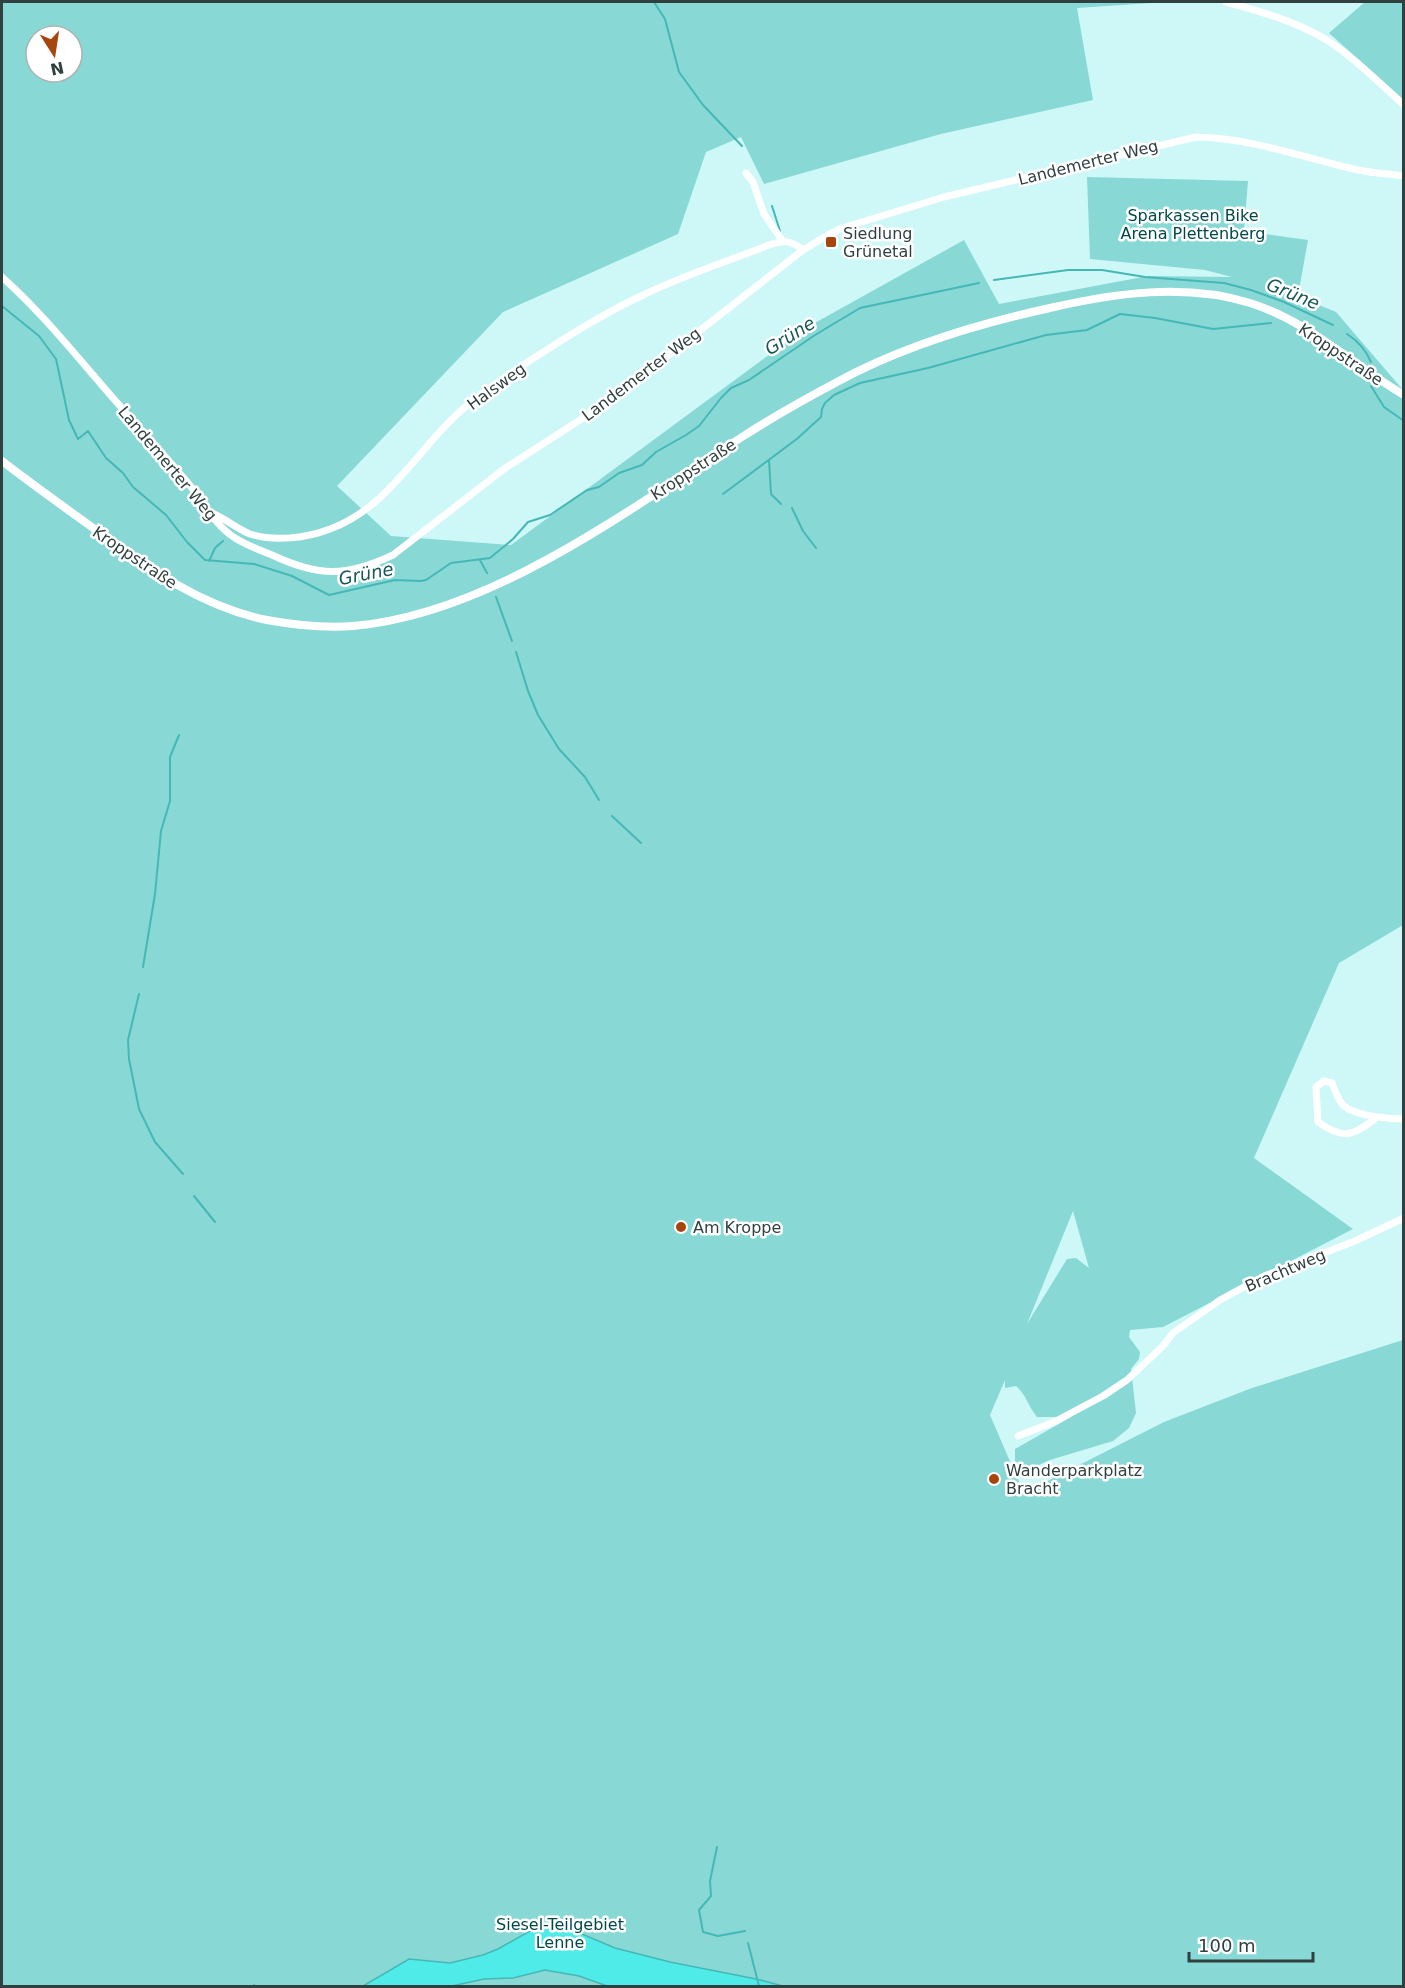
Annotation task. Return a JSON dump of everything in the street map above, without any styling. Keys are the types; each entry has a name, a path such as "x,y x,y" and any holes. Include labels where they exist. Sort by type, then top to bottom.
{"street":[{"path":"1226,2 1287,21 1326,40 1404,105"},
{"name":"Landemerter Weg","path":"2,277 60,337 234,537 279,559 308,569 324,572 346,571 373,564 393,555 504,469 610,400 802,250 842,228 944,197 1196,137 1283,151 1360,171 1404,176"},
{"path":"746,173 753,182 764,214 782,240 793,243 802,250"},
{"name":"Halsweg","path":"212,513 228,520 247,533 278,538 302,536 328,530 354,519 373,505 468,404 502,378 573,333 640,296 782,240"},
{"name":"Kroppstraße","path":"2,461 148,568 211,603 264,619 291,624 349,627 376,623 444,605 506,580 551,557 627,512 766,422 880,361 924,343 1014,316 1072,303 1130,294 1179,292 1215,295 1249,303 1280,314 1306,328 1329,342 1383,383 1404,395"},
{"path":"1376,1118 1353,1134 1331,1131 1318,1122 1316,1087 1324,1082 1332,1083 1343,1106 1376,1118 1404,1119"},
{"name":"Brachtweg","path":"1018,1436 1054,1422 1119,1385 1144,1365 1173,1333 1220,1300 1264,1276 1355,1241 1404,1218"}],"green space":[{"path":"2,2 1167,2 1077,8 1093,100 941,134 764,184 741,137 706,152 678,234 503,312 337,486 391,536 511,545 804,329 964,240 999,304 1148,276 1232,277 1205,270 1090,259 1087,177 1248,181 1244,231 1308,240 1299,290 1267,284 1336,312 1403,390 1403,925 1339,963 1254,1158 1353,1229 1163,1327 1130,1330 1129,1337 1140,1352 1139,1359 1131,1369 1136,1413 1129,1428 1113,1441 1050,1460 1016,1475 1024,1493 1164,1422 1252,1388 1403,1340 1403,1986 2,1986","holes":["1073,1211 1089,1268 1076,1258 1067,1259 1027,1324","1005,1380 1005,1388 1016,1386 1037,1417 1071,1417 1015,1449 1015,1473 990,1415"]},
{"path":"1365,2 1403,2 1403,99 1329,33"}],"shaded area":[{"path":"563,1926 615,1948 783,1986 607,1986 579,1976 545,1970 513,1978 484,1979 452,1986 363,1986 409,1959 450,1963 483,1955 537,1927"}],"waterway":[{"path":"654,2 665,19 679,72 703,105 742,146"},
{"path":"772,206 780,231"},
{"name":"Grüne","path":"994,280 1068,270 1102,270 1145,277 1224,283 1284,302 1333,325"},
{"name":"Grüne","path":"2,306 39,336 56,359 69,420 78,439 88,431 106,458 123,473 133,487 166,515 187,542 205,560 254,564 292,576 329,595 395,580 426,580 451,563 490,558 513,539 528,522 550,515 587,490 599,487 619,473 642,465 656,452 699,426 731,388 749,380 815,335 860,308 979,283"},
{"path":"723,494 798,438 821,417 825,403 834,395 860,383 928,368 1046,335 1087,330 1120,314 1213,329 1271,323"},
{"name":"Grüne","path":"1347,334 1361,346 1371,362"},
{"name":"Grüne","path":"1371,386 1384,407 1404,421"},
{"path":"769,460 771,494 781,504"},
{"path":"792,508 803,531 816,548"},
{"path":"209,561 215,548 223,541"},
{"path":"480,560 487,573"},
{"path":"496,597 512,641"},
{"path":"516,652 538,715 559,749 585,777 599,800"},
{"path":"143,967 155,894 161,831 170,801 170,757 179,735"},
{"path":"612,816 641,843"},
{"path":"139,994 128,1040 129,1059 139,1109 155,1142 183,1174"},
{"path":"194,1196 215,1222"},
{"path":"717,1847 710,1881 711,1896 699,1910 703,1932 718,1936 745,1931"},
{"path":"748,1943 759,1986"}],"place":[{"name":"Siedlung Grünetal","path":"831,242"},
{"name":"Am Kroppe","path":"681,1227"},
{"name":"Wanderparkplatz Bracht","path":"994,1479"}],"park label":[{"name":"Sparkassen Bike Arena Plettenberg","path":"1193,224"},
{"name":"Siesel-Teilgebiet Lenne","path":"560,1933"}]}
